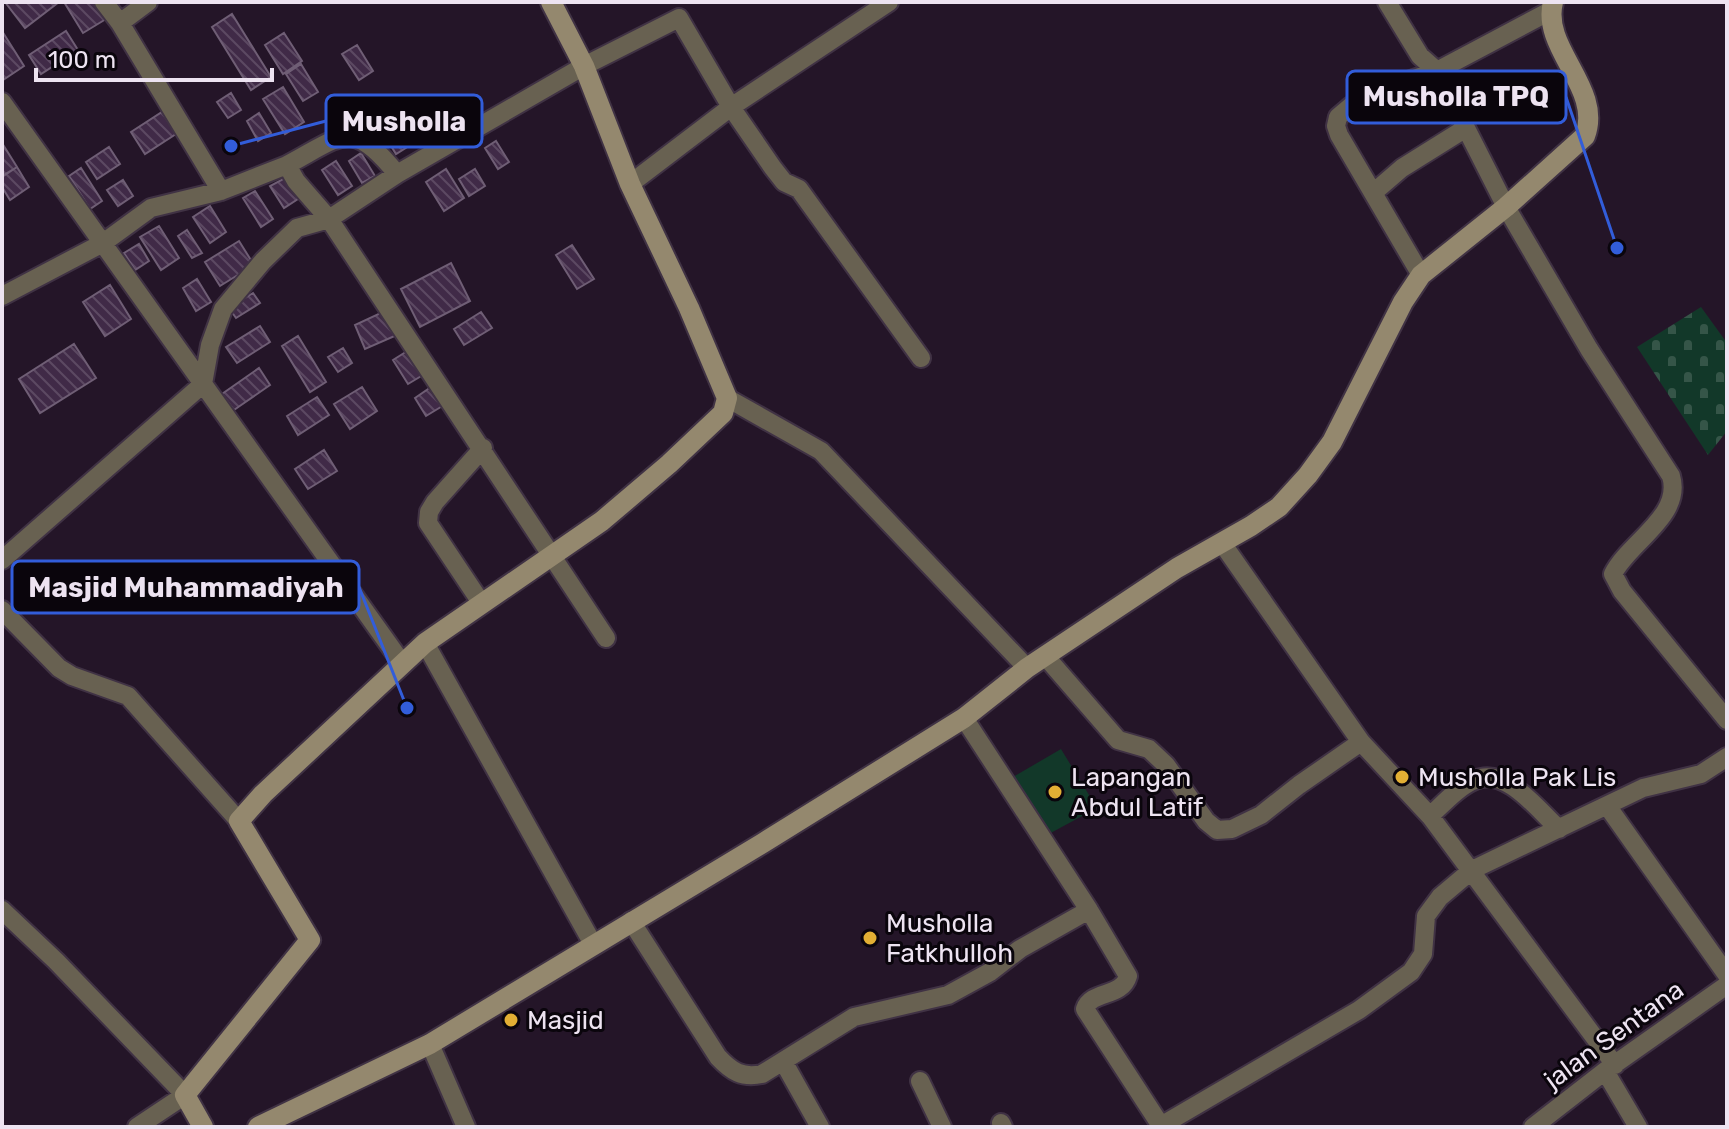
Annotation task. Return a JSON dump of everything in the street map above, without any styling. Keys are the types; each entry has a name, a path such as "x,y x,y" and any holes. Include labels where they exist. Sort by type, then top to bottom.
{"street":[{"path":"104,2 120,23 221,191"},
{"path":"120,23 148,2"},
{"path":"551,2 584,66 630,184 689,308 727,398 821,451 1027,668"},
{"path":"1387,2 1420,56 1437,71 1506,207 1589,349 1657,450 1674,484 1673,496 1666,511 1613,574 1727,720"},
{"path":"630,184 731,107 881,4"},
{"path":"258,1127 430,1044 964,718 1027,668 1177,568 1279,507 1332,442 1403,302 1421,275 1506,207 1585,136 1590,121 1579,85 1551,26 1551,7 1437,71 1362,101 1338,117 1336,126 1339,135 1421,275"},
{"path":"2,560 203,384 210,345 223,309 238,289 297,228 329,219 397,174 677,10 731,107 784,182 799,189 921,358"},
{"path":"2,102 402,663"},
{"path":"1373,193 1402,168 1466,128"},
{"path":"2,296 103,243 151,208 221,191 287,165 344,135 367,143 397,174"},
{"path":"287,165 296,181 329,219 606,638"},
{"path":"239,821 263,794 425,643 602,521 723,413 727,398"},
{"path":"482,604 428,523 429,512 435,502 483,448"},
{"path":"1222,543 1361,742 1430,816 1472,870 1610,1068 1638,1127"},
{"path":"2,610 59,668 72,676 128,696 239,821 310,940 185,1095 137,1127"},
{"path":"425,643 593,944"},
{"path":"1046,657 1118,740 1149,749 1166,765 1206,821 1217,830 1232,829 1261,815 1361,742"},
{"path":"964,718 1089,910 1128,976 1121,987 1090,1000 1085,1009 1160,1126 1359,1010 1411,972 1423,954 1426,916 1440,897 1472,870 1643,788 1701,774 1727,757"},
{"path":"1430,816 1476,779 1489,777 1504,780 1559,829"},
{"path":"1608,807 1727,975"},
{"path":"2,910 56,961 185,1095 203,1127"},
{"path":"631,921 696,1024 728,1068 748,1077 762,1074 854,1017 948,995 1089,910"},
{"name":"jalan Sentana","path":"1533,1127 1727,985"},
{"path":"430,1044 466,1127"},
{"path":"783,1061 820,1127"},
{"path":"920,1081 942,1127"}],"green space":[{"path":"1701,307 1727,343 1727,431 1708,455 1637,347"},
{"name":"Lapangan Abdul Latif","path":"1061,749 1097,808 1047,835 1013,777"}],"building":[{"path":"5,2 59,2 25,28"},
{"path":"64,2 96,2 106,19 83,33"},
{"path":"232,14 271,77 251,90 212,27"},
{"path":"2,31 24,66 3,80 2,78"},
{"path":"66,31 78,50 41,74 29,55"},
{"path":"284,33 302,61 283,74 265,45"},
{"path":"357,45 373,71 359,80 342,54"},
{"path":"301,64 318,92 303,101 286,74"},
{"path":"283,87 304,122 285,134 263,99"},
{"path":"231,93 241,110 228,118 217,102"},
{"path":"162,112 176,134 145,154 131,132"},
{"path":"259,113 271,133 258,141 247,121"},
{"path":"395,123 409,146 396,154 382,131"},
{"path":"496,141 509,162 498,169 485,148"},
{"path":"2,143 17,167 2,177"},
{"path":"109,147 120,164 97,179 86,162"},
{"path":"361,153 375,176 362,183 349,161"},
{"path":"336,161 352,186 338,195 322,170"},
{"path":"17,167 29,187 10,200 2,187 2,176"},
{"path":"81,168 102,201 90,209 69,176"},
{"path":"446,169 464,198 444,211 426,182"},
{"path":"475,169 485,186 469,196 459,179"},
{"path":"285,178 298,199 284,208 270,186"},
{"path":"123,180 133,196 118,206 107,190"},
{"path":"255,191 273,219 261,227 243,198"},
{"path":"210,206 226,232 210,243 193,217"},
{"path":"159,226 179,258 161,270 140,237"},
{"path":"187,230 202,253 192,258 178,236"},
{"path":"239,241 254,265 220,286 205,262"},
{"path":"139,244 149,261 135,270 124,253"},
{"path":"572,245 594,279 577,289 556,255"},
{"path":"451,263 470,301 420,327 401,289"},
{"path":"197,279 211,302 196,311 183,288"},
{"path":"110,285 131,319 105,336 83,302"},
{"path":"253,293 260,303 236,318 229,308"},
{"path":"387,310 397,335 365,349 355,325"},
{"path":"481,312 492,328 464,345 454,329"},
{"path":"260,326 270,342 237,363 226,347"},
{"path":"298,336 326,382 310,392 282,346"},
{"path":"74,344 96,378 40,413 19,379"},
{"path":"343,348 352,363 338,372 328,357"},
{"path":"412,348 428,372 408,384 393,360"},
{"path":"259,368 270,385 234,410 222,394"},
{"path":"437,383 449,402 426,416 415,398"},
{"path":"362,387 377,411 350,429 334,404"},
{"path":"317,397 329,415 298,435 287,416"},
{"path":"324,450 337,471 308,489 295,469"}],"place":[{"name":"Musholla","path":"231,146"},
{"name":"Musholla TPQ","path":"1617,248"},
{"name":"Masjid Muhammadiyah","path":"407,708"},
{"name":"Musholla Pak Lis","path":"1402,777"},
{"name":"Lapangan Abdul Latif","path":"1055,792"},
{"name":"Musholla Fatkhulloh","path":"870,938"},
{"name":"Masjid","path":"511,1020"}]}
